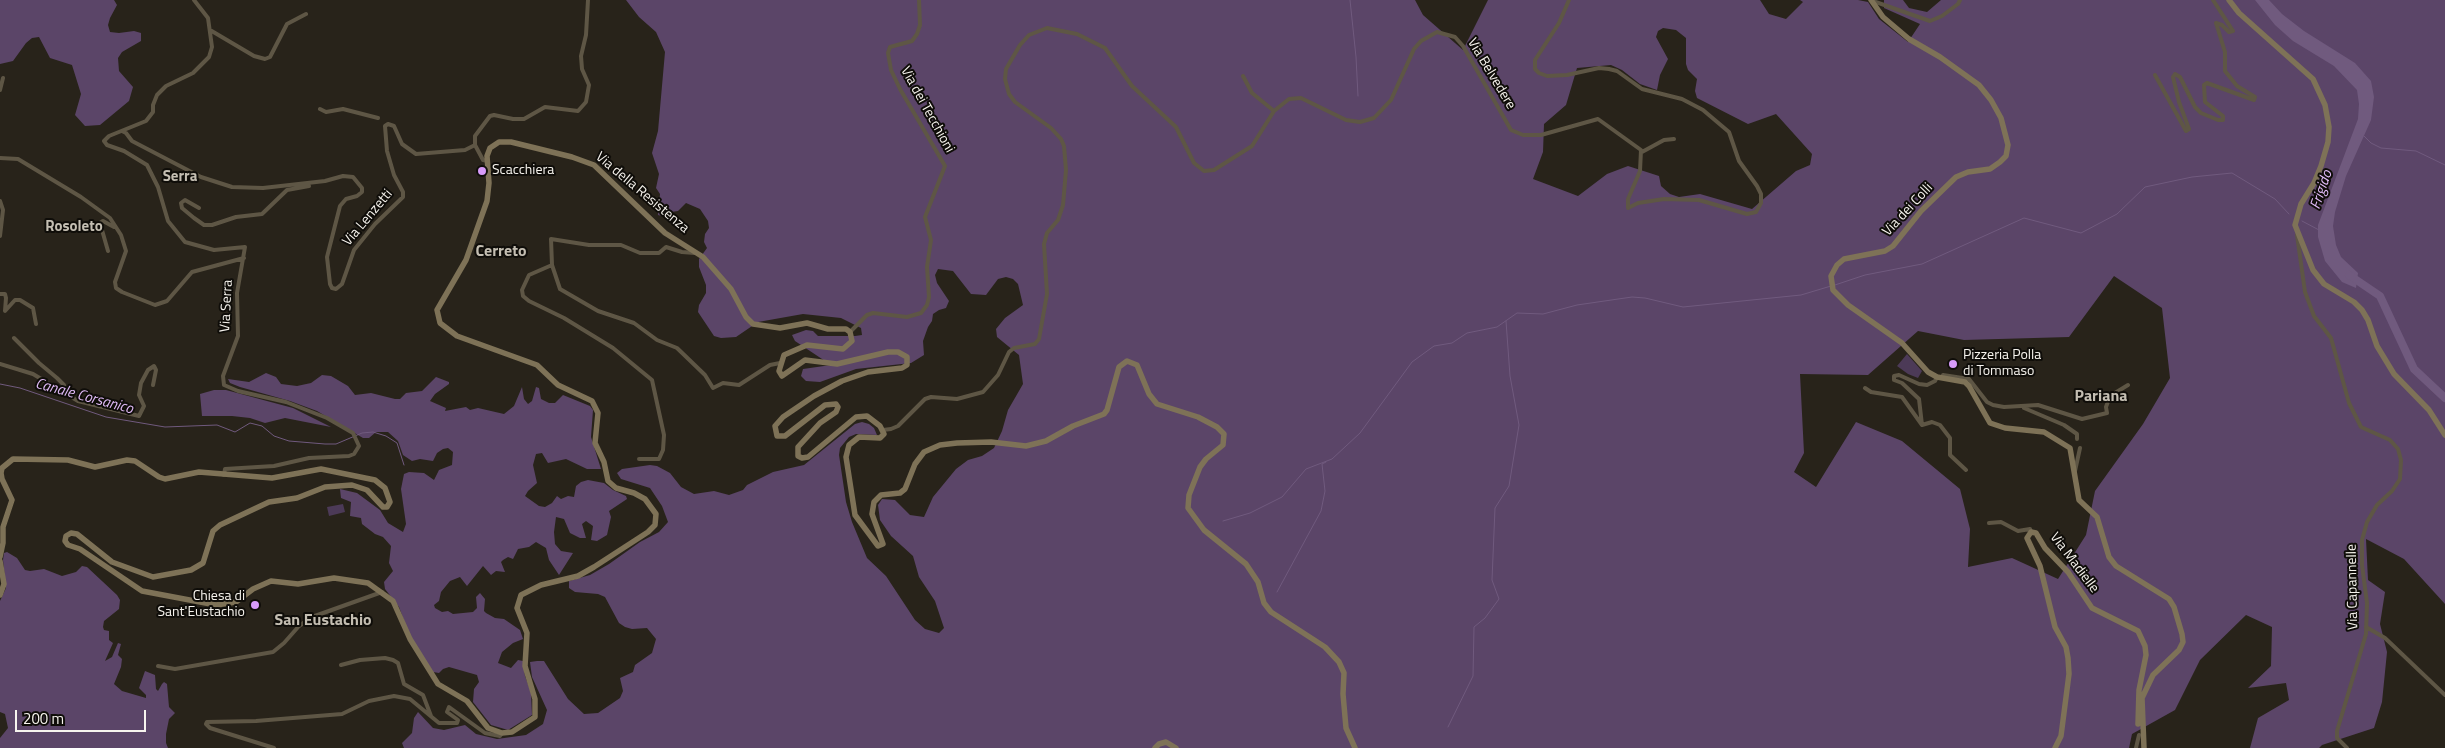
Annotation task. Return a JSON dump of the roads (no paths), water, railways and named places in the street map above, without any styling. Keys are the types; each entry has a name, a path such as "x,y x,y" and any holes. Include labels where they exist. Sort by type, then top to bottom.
{"street":[{"path":"0,158 18,159 38,170 110,218 118,230 126,251 115,282 116,288 156,305 167,301 192,272 244,258 246,249 243,246 214,250 185,242 168,221 158,187 147,165 124,150 107,145 104,141 109,136 146,121 153,112 153,105 157,95 166,86 193,72 209,57 212,47 208,18 194,0"},
{"path":"274,748 210,728 206,724 207,722 256,721 342,714 369,701 394,696 410,699 439,724 457,723 458,720 447,712 449,707 485,733 500,736 502,733 512,732 535,717 536,713 535,699 526,666 527,633 517,608 521,595 541,585 578,576 648,532 655,525 656,514 645,499 634,493 616,488 608,481 595,443 598,413 592,401 558,386 537,365 457,336 440,323 437,310 466,260 487,201 489,183 488,161 483,160 475,145 475,136 487,119 494,114 519,119 545,107 575,111 581,108 588,98 589,91 581,63 588,0"},
{"name":"Via dei Tecchioni","path":"850,332 867,315 873,313 907,318 921,313 927,305 929,297 927,268 931,240 925,217 945,166 900,89 891,70 888,53 890,47 912,41 917,34 920,25 919,0"},
{"path":"1569,0 1559,23 1535,60 1535,69 1538,73 1547,76 1567,75 1599,68 1609,68 1617,71 1642,89 1682,98 1703,110 1729,132 1739,161 1761,194 1760,208 1756,212 1747,214 1699,200 1664,199 1638,203 1628,208 1628,199 1640,171 1642,152 1664,140 1674,138"},
{"path":"1871,0 1930,21 1958,4 1960,0"},
{"name":"Via dei Colli","path":"1871,0 1883,17 1909,39 1940,57 1979,85 1991,100 2001,118 2008,145 2006,156 2000,162 1990,168 1968,172 1956,177 1921,211 1892,246 1885,251 1844,259 1837,264 1831,276 1833,290 1848,304 1902,343 1922,367 1935,376 1953,379 1970,386 1986,418 1996,426 2044,432 2060,440 2070,448 2073,475 2079,500 2097,516 2113,562 2129,575 2169,599 2174,607 2182,634 2183,642 2179,650 2153,674 2142,698 2144,748"},
{"path":"2155,75 2186,131 2189,130 2179,102 2175,74 2180,77 2195,107 2218,120 2223,120 2223,116 2205,102 2204,86 2207,83 2254,100 2255,97 2236,86 2225,71 2226,52 2216,23 2219,23 2229,32 2233,31 2213,0"},
{"path":"2229,0 2239,12 2313,79 2325,105 2329,127 2328,142 2321,166 2314,183 2301,204 2295,225 2317,277 2362,310 2368,320 2377,346 2394,374 2429,410 2445,435"},
{"path":"210,30 254,56 265,59 270,57 281,31 287,24 306,14"},
{"name":"Via Belvedere","path":"883,430 891,430 898,426 925,399 931,397 957,399 983,392 998,375 1009,352 1014,348 1034,344 1039,339 1048,294 1044,244 1047,233 1062,213 1066,170 1064,146 1061,139 1051,128 1015,102 1006,87 1006,69 1013,54 1029,35 1036,30 1053,28 1077,34 1101,44 1132,86 1176,126 1194,163 1204,171 1214,170 1252,146 1274,111 1288,99 1301,98 1346,120 1360,122 1374,118 1391,100 1414,49 1421,41 1437,32 1455,38 1463,46 1511,130 1523,135 1541,135 1598,119 1642,152"},
{"path":"1243,76 1252,93 1274,111"},
{"path":"0,90 4,78"},
{"path":"320,109 326,112 339,108 378,118"},
{"name":"Via Lenzetti","path":"122,131 132,141 147,147 201,177 226,186 263,188 325,181 348,176 362,188 358,196 343,202 337,217 327,257 330,284 336,290 342,284 354,250 375,224 403,197 403,192 394,175 387,151 386,126 388,124 394,126 402,144 416,154 465,150 475,145"},
{"name":"Via della Resistenza","path":"488,161 490,148 499,142 511,142 586,161 604,173 665,233 697,253 716,270 732,289 746,317 753,324 780,328 807,322 828,329 846,329 850,332"},
{"path":"199,208 185,200 181,203 182,208 204,225 212,225 236,216 262,214 287,190 322,184 325,181"},
{"path":"0,201 3,210 0,236"},
{"path":"108,251 100,224 103,221 108,222 118,230"},
{"name":"Via Capannelle","path":"2295,225 2305,292 2314,316 2330,338 2349,403 2361,426 2390,440 2398,449 2401,460 2400,479 2392,491 2377,505 2367,522 2362,540 2366,627 2358,666 2337,731 2337,738 2347,748"},
{"path":"697,253 682,252 666,247 659,253 640,252 621,245 588,245 551,239 552,265 560,289 598,312 634,324 657,340 677,348 705,375 714,388 723,383 739,385 770,365 780,363"},
{"name":"Via Serra","path":"224,475 225,469 229,468 274,466 308,458 349,456 357,451 358,440 353,433 327,418 293,404 238,391 224,385 224,376 238,336 237,293 244,258"},
{"path":"552,265 529,275 522,290 523,296 613,348 652,380 664,435 663,450 659,459 638,459"},
{"path":"0,294 5,294 5,311 15,300 20,300 32,308 36,324"},
{"path":"850,332 852,341 844,349 808,345 784,355 780,363 780,374 782,376 805,360 837,364 888,352 903,354 908,360 902,368 868,372 842,381 783,417 777,422 774,429 777,436 785,436 825,405 836,404 836,412 820,423 798,447 798,456 802,458 808,457 856,417 867,416 883,430 884,434 880,438 859,437 849,445 846,452 855,515 878,546 883,544 872,514 874,502 881,495 900,493 905,489 916,464 924,452 940,445 957,443 991,442 1026,446 1046,441 1073,426 1104,414 1108,410 1112,385 1119,367 1127,361 1137,365 1151,398 1157,404 1198,417 1217,427 1224,434 1224,445 1206,459 1200,467 1189,495 1188,508 1204,530 1246,564 1258,582 1264,603 1271,612 1325,647 1339,662 1344,673 1342,694 1346,728 1355,748"},
{"path":"14,338 58,378 64,385 64,393"},
{"path":"0,364 33,374 78,401 139,416 144,406 139,395 141,383 148,370 154,366 156,370 153,385"},
{"path":"1922,424 1919,399 1902,383 1894,380 1894,376 1899,375 1919,384 1927,385 1935,381 1935,376 1969,379 1988,403 2004,407 2038,406 2082,418 2107,412"},
{"path":"2108,418 2109,397 2128,385"},
{"path":"1865,388 1870,392 1902,397 1922,424"},
{"path":"2022,407 2064,425 2077,434 2077,439"},
{"path":"1922,424 1932,422 1940,425 1950,438 1950,454 1966,470"},
{"name":"Via dei Colli","path":"2073,475 2080,448"},
{"path":"0,557 4,543 3,527 12,500 1,473 2,468 13,459 68,460 95,467 127,460 135,461 159,478 165,479 198,472 272,478 321,469 375,480 385,488 390,502 387,507 383,507 367,490 352,485 326,487 297,498 269,502 220,525 213,531 203,562 197,568 158,577 153,577 112,562 77,534 71,533 66,536 65,541 68,545 80,549 142,591 216,605 236,602 253,589 271,581 298,584 324,578 355,579 368,583 393,601 410,639 438,684 467,701 488,728 502,733"},
{"path":"1989,523 2001,522 2018,531 2030,529 2031,532"},
{"name":"Via Madielle","path":"2055,748 2061,736 2069,674 2068,658 2055,627 2040,566 2027,538 2031,532 2036,533 2045,548 2068,572 2092,608 2138,631 2145,646 2146,655 2137,713 2139,735 2144,748"},
{"path":"0,561 4,584 0,595"},
{"path":"158,666 175,669 273,652 299,626 312,618 382,592"},
{"path":"2366,627 2385,638 2445,695"},
{"path":"341,665 360,660 385,658 398,663 404,684 423,695 432,718"},
{"path":"2136,748 2139,735"},
{"path":"1155,748 1166,742 1176,748"}],"waterway":[{"path":"1350,0 1358,96"},
{"path":"2364,136 2371,143 2381,148 2416,151 2445,165"},
{"path":"1835,285 1865,275 1922,264 2024,218 2081,233 2117,214 2145,187 2192,177 2232,173 2275,199 2289,214"},
{"path":"2302,221 2319,230"},
{"name":"Frigido","path":"2349,275 2380,296 2414,369 2445,398"},
{"path":"1223,521 1250,513 1282,497 1306,469 1332,459 1360,433 1412,362 1434,346 1452,343 1467,333 1497,327 1517,313 1543,314 1577,305 1632,297 1645,298 1683,307 1801,295 1831,286"},
{"path":"1448,727 1473,676 1474,627 1485,618 1499,599 1492,580 1495,508 1509,486 1519,425 1510,376 1506,321"},
{"name":"Canale Corsanico","path":"0,384 20,388 106,417 165,427 217,425 235,432 250,423 262,426 274,436 289,441 325,444 336,444 362,433 373,432 386,436 397,443 404,465"},
{"path":"1277,592 1321,511 1325,491 1322,464 1326,462"}],"place":[{"name":"Scacchiera","path":"482,171"},
{"name":"Pizzeria Polla di Tommaso","path":"1953,364"},
{"name":"Chiesa di Sant'Eustachio","path":"255,605"}],"district":[{"name":"Serra","path":"180,177"},
{"name":"Rosoleto","path":"74,227"},
{"name":"Cerreto","path":"501,252"},
{"name":"Pariana","path":"2101,397"},
{"name":"San Eustachio","path":"323,621"}]}
